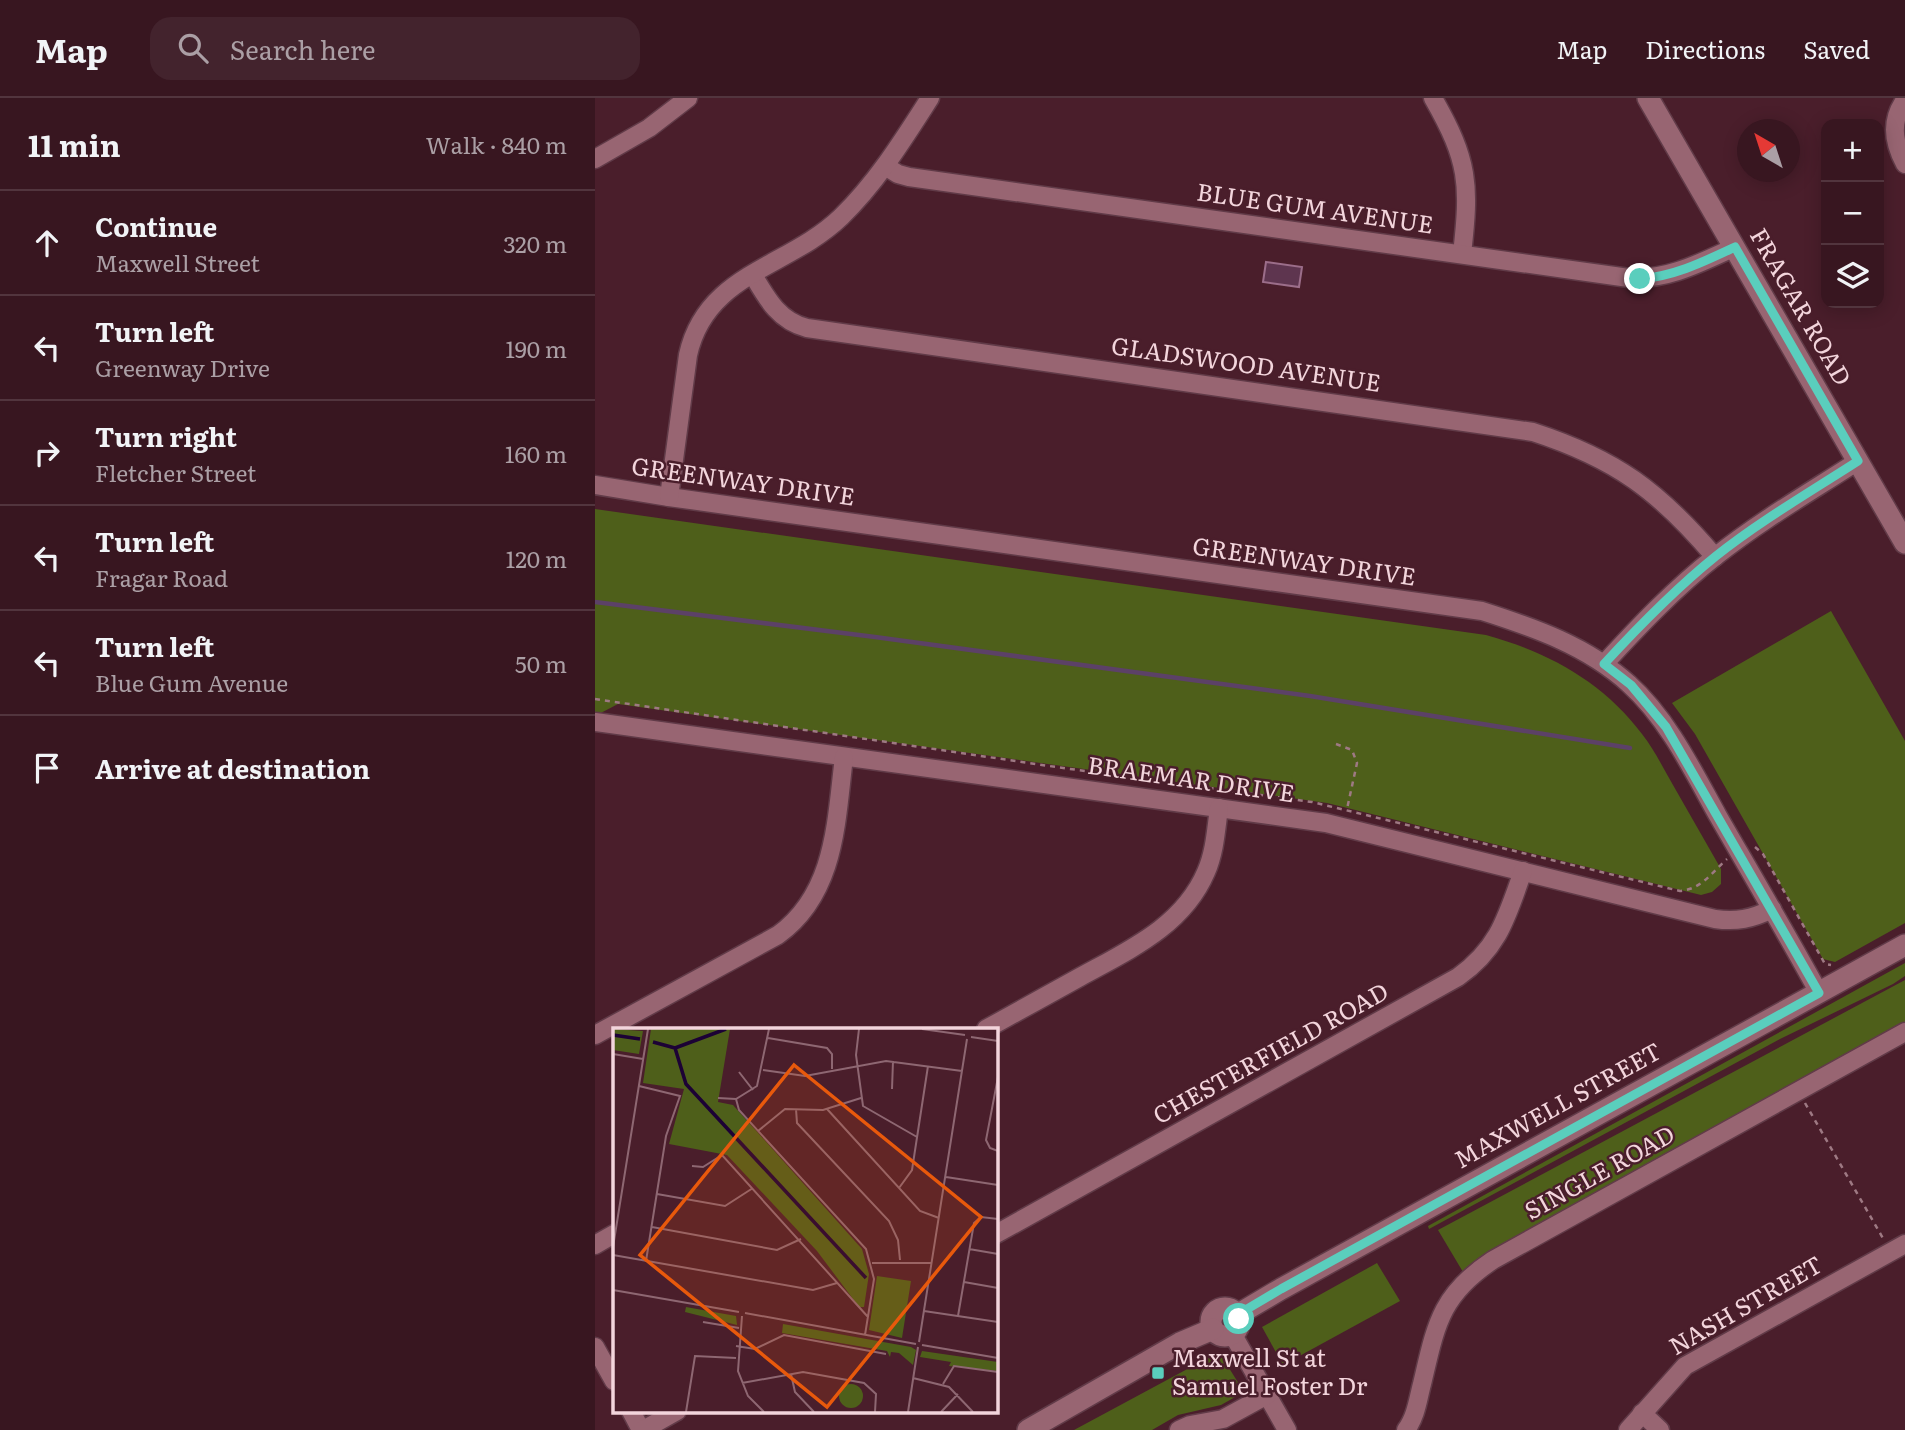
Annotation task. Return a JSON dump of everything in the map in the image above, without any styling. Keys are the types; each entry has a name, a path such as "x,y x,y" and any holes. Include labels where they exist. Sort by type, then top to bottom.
{"main road":[{"name":"FRAGAR ROAD","path":"1649,98 1905,543"},
{"name":"MAXWELL STREET","path":"1028,1430 1180,1343 1228,1326 1281,1289 1905,945"}],"street":[{"path":"595,159 649,128 688,98"},
{"path":"669,497 691,340 700,321 712,304 729,289 811,240 839,219 872,185 930,98"},
{"path":"1433,98 1454,136 1466,178 1467,206 1462,254"},
{"path":"1905,100 1898,110 1894,127 1896,146 1905,164"},
{"name":"BLUE GUM AVENUE","path":"885,166 909,177 1640,279 1689,269 1735,247"},
{"name":"GLADSWOOD AVENUE","path":"753,275 778,313 792,323 807,328 1534,432 1573,445 1633,477 1677,514 1715,557"},
{"path":"1604,664 1662,604 1715,557 1764,521 1858,461"},
{"name":"GREENWAY DRIVE","path":"595,485 1482,611 1563,640 1604,664 1631,685 1666,727 1819,993"},
{"name":"BRAEMAR DRIVE","path":"595,722 1326,823 1715,919 1746,920 1772,909"},
{"path":"595,1035 778,935 802,913 821,884 828,866 844,757"},
{"path":"988,1028 1136,946 1170,923 1192,896 1207,870 1219,808"},
{"name":"CHESTERFIELD ROAD","path":"997,1233 1458,977 1479,961 1500,933 1523,871"},
{"name":"SINGLE ROAD","path":"1406,1430 1412,1420 1440,1317 1455,1292 1469,1277 1493,1260 1905,1032"},
{"path":"595,1245 613,1235"},
{"name":"NASH STREET","path":"1627,1430 1685,1366 1898,1248"},
{"path":"1228,1326 1287,1430"},
{"path":"595,1347 613,1379"},
{"path":"1179,1430 1190,1425 1223,1419 1267,1395"},
{"path":"632,1412 642,1430 675,1412"},
{"path":"1642,1413 1660,1430"}],"path":[{"path":"1336,744 1352,750 1357,759 1347,809"},
{"path":"1751,847 1763,854 1820,957 1825,964 1831,965"},
{"path":"1798,1091 1898,1248"}],"green space":[{"path":"595,509 1486,635 1509,642 1573,671 1610,699 1627,716 1654,752 1721,869 1721,884 1712,892 1701,895 1327,803 618,704 595,716"},
{"path":"1831,611 1905,741 1905,923 1835,962 1823,959 1695,734 1672,703"},
{"path":"1905,963 1905,976 1893,984 1780,1039 1429,1229 1428,1226"},
{"path":"1905,980 1905,1024 1483,1256 1463,1272 1438,1230"},
{"path":"1377,1263 1400,1301 1283,1365 1262,1327"},
{"path":"1219,1352 1244,1392 1221,1405 1178,1415 1152,1430 1074,1430"}],"building":[{"path":"1266,262 1302,267 1299,287 1263,282"}],"waterway":[{"path":"595,602 1310,696 1630,748"}],"place":[{"name":"Maxwell St at Samuel Foster Dr","path":"1158,1373"}],"route":[{"path":"1239,1319 1237,1315 1281,1289 1819,993 1666,727 1631,685 1604,664 1672,594 1715,557 1764,521 1858,461 1735,247 1689,269 1640,279"}]}
